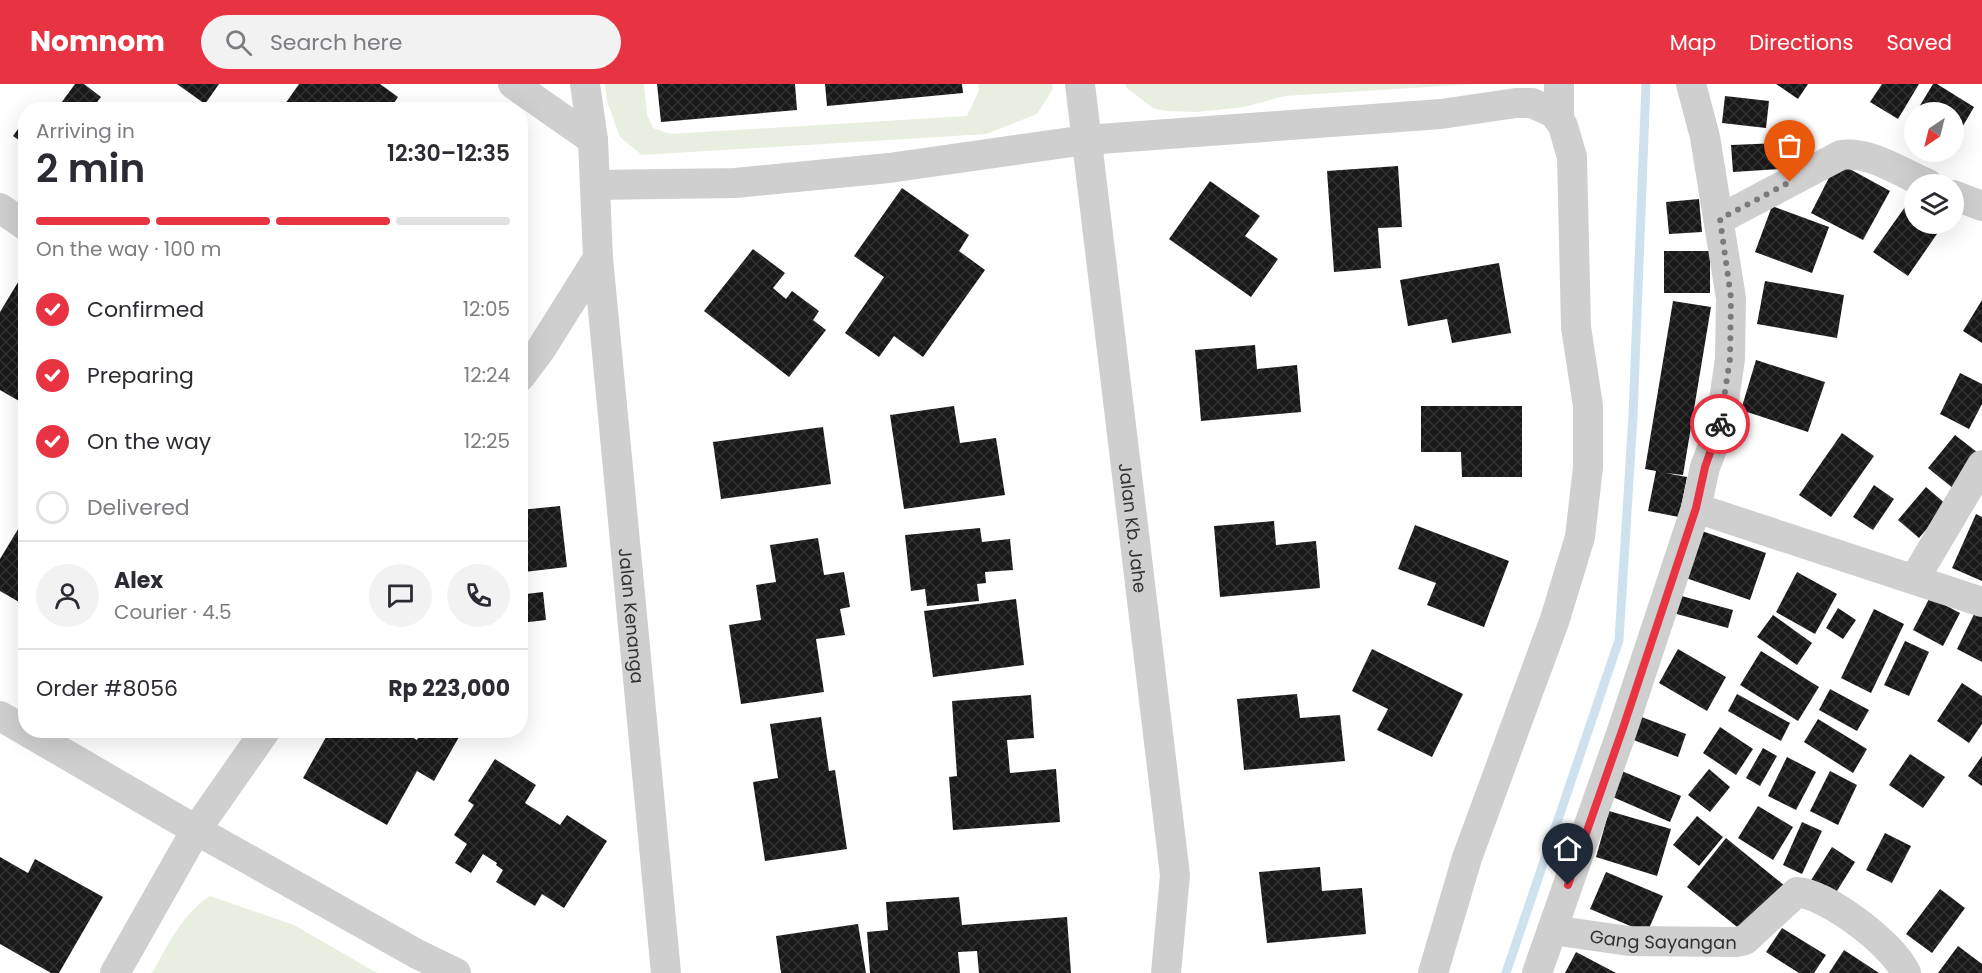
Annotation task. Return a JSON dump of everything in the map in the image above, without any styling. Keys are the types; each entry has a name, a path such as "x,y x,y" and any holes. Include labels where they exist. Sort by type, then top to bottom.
{"street":[{"path":"513,84 593,140"},
{"name":"Jalan Kenanga","path":"585,84 593,140 598,258 666,973"},
{"name":"Jalan Kb. Jahe","path":"1080,84 1175,875 1166,973"},
{"path":"1559,84 1559,118"},
{"path":"1537,973 1623,728 1696,508 1705,467 1720,428 1730,359 1731,298 1705,137 1691,84"},
{"path":"595,185 747,182 889,168 1086,140 1441,114 1516,103 1532,103 1554,112 1568,139 1572,157 1576,327 1588,406 1588,467 1580,537 1555,619 1467,858 1433,973"},
{"path":"1720,219 1841,155 1866,157 1905,174"},
{"path":"1964,199 1982,206"},
{"path":"0,208 18,220"},
{"path":"528,366 598,258"},
{"path":"1915,578 1982,465"},
{"path":"1696,508 1915,578 1982,602"},
{"path":"0,716 18,726"},
{"path":"38,738 196,830 417,954 456,973"},
{"path":"115,973 196,830 260,738"},
{"name":"Gang Sayangan","path":"1552,930 1629,941 1736,942 1745,940 1797,892 1806,893 1869,929 1894,954 1905,973"}],"shaded area":[{"path":"605,84 644,84 647,114 653,128 671,134 967,116 979,90 978,84 1052,84 1053,89 1037,114 986,134 642,155 620,137 607,101"},
{"path":"1125,84 1475,84 1285,96 1244,107 1197,112 1166,111 1153,108"},
{"path":"210,896 294,925 377,973 152,973 184,921 200,903"}],"building":[{"path":"75,84 84,84 101,97 97,102 62,102"},
{"path":"177,84 219,84 206,102 202,102"},
{"path":"299,84 380,84 398,97 395,102 286,102"},
{"path":"657,84 795,84 797,110 661,122"},
{"path":"825,84 962,84 963,93 827,106"},
{"path":"1776,84 1808,84 1798,99"},
{"path":"1882,84 1919,84 1908,102 1904,102 1904,109 1898,119 1870,102"},
{"path":"1933,84 1937,84 1974,107 1964,124 1964,102 1922,102"},
{"path":"1725,96 1769,101 1766,128 1722,123"},
{"path":"18,129 18,139 13,136"},
{"path":"1781,143 1782,169 1733,172 1731,145"},
{"path":"1837,162 1890,191 1863,240 1811,213"},
{"path":"1398,166 1402,227 1378,228 1381,268 1334,272 1327,171"},
{"path":"1210,181 1260,216 1245,236 1278,259 1251,297 1169,239"},
{"path":"902,188 969,235 959,251 985,270 923,357 894,336 879,357 845,333 884,277 854,256"},
{"path":"1699,199 1702,232 1669,234 1666,202"},
{"path":"1772,206 1829,227 1812,273 1755,252"},
{"path":"1904,208 1904,234 1937,234 1908,276 1873,252"},
{"path":"753,249 785,273 773,288 786,299 792,291 819,311 813,320 826,330 789,377 704,311"},
{"path":"1664,251 1710,251 1710,293 1664,293"},
{"path":"1499,263 1511,333 1452,343 1447,319 1408,326 1400,280"},
{"path":"1765,281 1844,295 1837,338 1757,324"},
{"path":"18,282 18,400 0,390 0,312"},
{"path":"1982,300 1982,343 1963,331"},
{"path":"1673,301 1711,307 1683,475 1665,473 1687,477 1679,517 1648,511 1656,471 1645,469"},
{"path":"1255,345 1257,369 1297,365 1301,412 1201,421 1195,350"},
{"path":"1756,360 1825,382 1808,432 1741,410"},
{"path":"1960,373 1982,384 1982,404 1969,429 1940,414"},
{"path":"954,406 960,443 996,438 1005,495 904,509 890,415"},
{"path":"1421,406 1522,406 1522,477 1462,477 1461,452 1421,452"},
{"path":"823,427 831,484 721,499 713,442"},
{"path":"1842,433 1874,456 1831,517 1799,495"},
{"path":"1955,435 1982,456 1954,489 1928,468"},
{"path":"1874,485 1894,499 1873,530 1853,517"},
{"path":"1926,487 1947,505 1919,538 1898,520"},
{"path":"560,506 567,567 528,572 528,509"},
{"path":"1976,514 1982,517 1982,581 1952,568"},
{"path":"1274,521 1276,545 1316,541 1320,588 1220,597 1214,526"},
{"path":"1415,525 1509,561 1484,627 1427,605 1436,583 1398,569"},
{"path":"980,528 982,542 1010,539 1013,570 985,572 986,583 977,584 979,601 927,606 925,589 911,591 905,535"},
{"path":"1693,528 1766,553 1750,600 1677,575"},
{"path":"18,529 18,601 0,591 0,559"},
{"path":"818,538 824,575 844,572 850,607 840,609 845,635 816,639 824,692 741,704 729,625 761,620 756,585 776,582 770,545"},
{"path":"1797,572 1837,594 1815,634 1776,612"},
{"path":"543,592 546,620 528,622 528,594"},
{"path":"1678,595 1733,610 1728,628 1673,613"},
{"path":"1930,597 1960,613 1943,646 1913,630"},
{"path":"1016,599 1024,665 933,677 924,611"},
{"path":"1838,608 1856,620 1843,639 1826,628"},
{"path":"1977,608 1982,610 1982,662 1957,649"},
{"path":"1874,609 1904,624 1871,693 1841,678"},
{"path":"1773,615 1812,643 1797,665 1757,637"},
{"path":"1905,641 1929,652 1909,696 1884,685"},
{"path":"1372,649 1463,694 1432,757 1377,730 1388,709 1352,691"},
{"path":"1678,649 1726,677 1707,711 1659,683"},
{"path":"1761,651 1819,687 1798,721 1740,685"},
{"path":"1962,683 1982,696 1982,724 1969,743 1937,721"},
{"path":"1830,689 1869,710 1857,731 1819,710"},
{"path":"1297,694 1300,718 1340,715 1345,761 1244,770 1237,699"},
{"path":"1737,694 1790,723 1781,741 1728,711"},
{"path":"1031,695 1034,738 1007,740 1010,773 1056,769 1060,822 953,830 949,777 957,776 952,701"},
{"path":"1639,716 1686,734 1678,757 1631,739"},
{"path":"821,717 829,771 835,770 847,849 765,861 753,782 778,778 770,724"},
{"path":"1818,719 1867,749 1853,773 1804,742"},
{"path":"1720,727 1753,749 1736,775 1703,753"},
{"path":"326,738 414,738 417,740 418,738 458,738 434,781 417,771 387,825 303,778"},
{"path":"1763,748 1777,756 1760,786 1746,778"},
{"path":"1910,754 1945,777 1923,808 1889,785"},
{"path":"1982,756 1982,786 1968,776"},
{"path":"1787,757 1816,772 1796,810 1768,796"},
{"path":"495,759 536,785 525,803 560,825 567,815 607,841 564,908 542,894 535,906 496,882 503,870 483,854 471,873 455,863 467,844 454,835 474,805 468,801"},
{"path":"1617,769 1681,796 1670,822 1606,794"},
{"path":"1709,769 1730,787 1710,812 1688,795"},
{"path":"1830,771 1857,785 1838,825 1810,811"},
{"path":"1758,806 1793,827 1773,860 1738,838"},
{"path":"1609,811 1671,829 1657,876 1596,857"},
{"path":"1697,816 1723,837 1699,866 1673,845"},
{"path":"1802,822 1822,831 1802,874 1783,865"},
{"path":"1885,833 1911,846 1892,883 1866,870"},
{"path":"1726,838 1785,886 1746,934 1687,887"},
{"path":"1832,847 1855,862 1832,899 1808,885"},
{"path":"0,857 28,873 35,859 103,897 59,973 51,973 0,944"},
{"path":"1320,867 1322,891 1362,888 1366,934 1267,943 1259,872"},
{"path":"1606,872 1663,896 1647,933 1590,909"},
{"path":"1940,889 1965,908 1932,953 1906,934"},
{"path":"959,897 962,925 1067,917 1071,973 979,973 977,951 958,952 960,973 870,973 867,932 888,930 886,902"},
{"path":"858,924 866,973 781,973 776,936"},
{"path":"1782,928 1826,955 1814,973 1799,973 1766,952"},
{"path":"1958,946 1982,964 1982,973 1938,973"},
{"path":"1844,950 1879,973 1829,973"},
{"path":"1576,952 1616,973 1565,973"}],"waterway":[{"path":"1506,973 1619,640 1633,416 1646,84"}],"way so far":[{"path":"1720,424 1730,359 1731,298 1720,219 1790,182"}],"route":[{"path":"1568,885 1696,508 1705,467 1720,424"}]}
